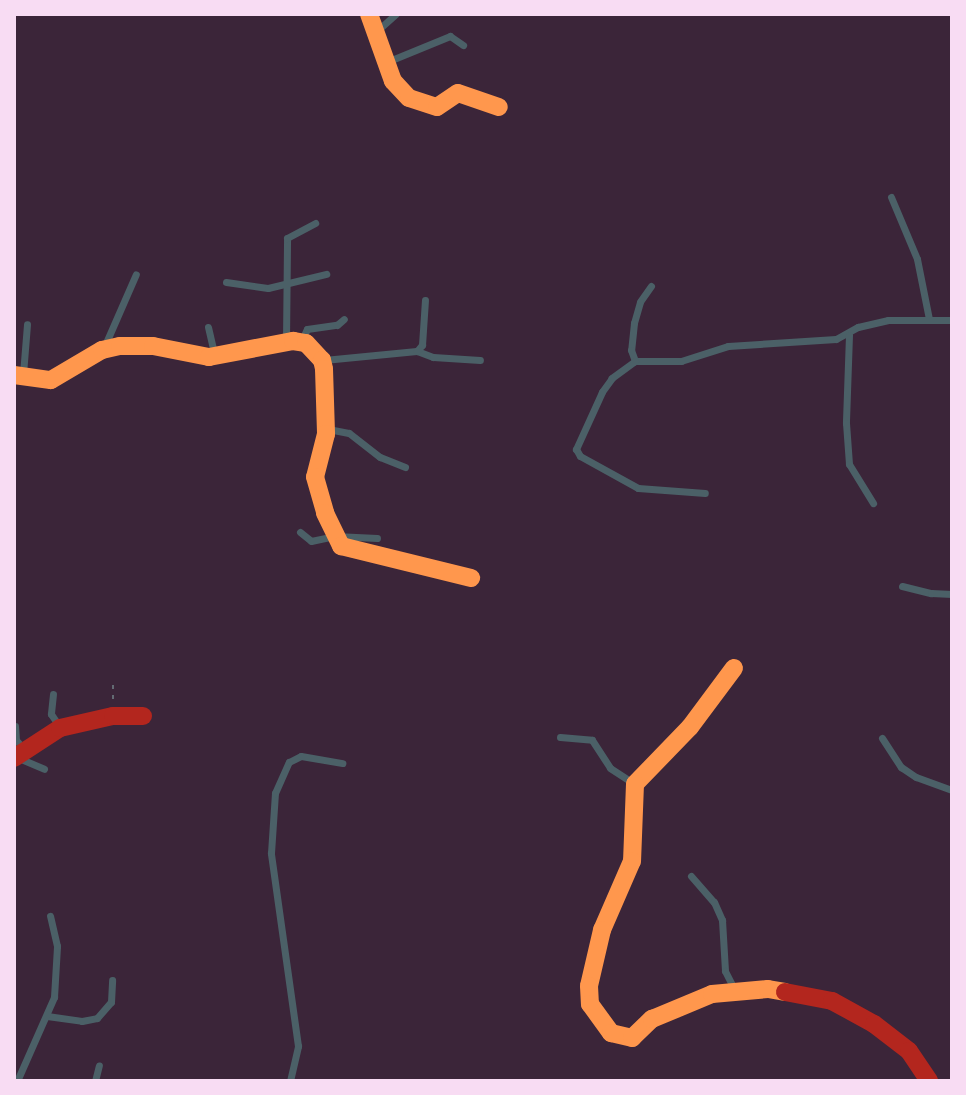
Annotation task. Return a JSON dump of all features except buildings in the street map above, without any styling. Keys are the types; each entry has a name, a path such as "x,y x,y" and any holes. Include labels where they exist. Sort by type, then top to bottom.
{"street":[{"path":"373,23 393,81 409,98 437,107 458,93 499,107"},
{"path":"18,376 51,380 102,350 135,345 215,356 294,342 312,348 322,360 326,428 315,470 320,496 343,549 394,557 449,575 471,578"},
{"path":"734,668 690,727 635,784 632,861 602,930 589,986 590,1004 611,1033 632,1038 652,1019 688,1003 735,991 768,989 832,1001 874,1024 909,1051 929,1081"},
{"path":"17,754 60,728 113,716 143,716"}],"lane":[{"path":"373,23 396,14"},
{"path":"387,62 450,36 463,45"},
{"path":"891,197 917,259 929,319"},
{"path":"294,342 287,284 287,238 315,223"},
{"path":"102,350 136,274"},
{"path":"226,282 268,288 326,274"},
{"path":"635,361 631,350 634,323 640,302 651,286"},
{"path":"417,351 422,345 425,300"},
{"path":"294,342 307,329 337,325 344,319"},
{"path":"705,493 638,488 580,456 576,449 602,392 612,378 635,361 681,361 728,346 822,341 849,335 858,327 879,322 952,320"},
{"path":"18,376 27,324"},
{"path":"208,327 215,356"},
{"path":"849,335 846,423 849,464 873,503"},
{"path":"322,360 417,351 446,359 480,360"},
{"path":"326,428 349,433 380,457 405,467"},
{"path":"300,532 311,541 335,536 377,538"},
{"path":"902,586 952,594"},
{"path":"53,694 51,714 60,728"},
{"path":"15,726 17,754 44,769"},
{"path":"560,737 592,740 610,768 635,784"},
{"path":"882,738 901,767 916,777 952,790"},
{"path":"290,1081 298,1046 271,853 275,793 289,762 301,756 342,763"},
{"path":"691,876 714,902 722,920 725,971 735,991"},
{"path":"17,1081 26,1054 54,997 57,946 50,916"},
{"path":"47,1016 82,1021 97,1018 111,1002 112,980"},
{"path":"95,1081 99,1065"}],"traffic: slow":[{"path":"369,14 393,81 409,98 437,107 458,93 499,107"},
{"path":"14,375 51,380 102,350 120,346 153,346 209,357 293,341 306,343 322,360 324,369 326,434 315,477 325,513 341,546 471,578"},
{"path":"734,668 690,727 635,784 632,861 602,930 589,986 590,1004 611,1033 632,1038 652,1019 712,994 768,989 785,992"}],"traffic: jam":[{"path":"14,758 60,728 113,716 143,716"},
{"path":"785,992 832,1001 874,1024 909,1051 929,1081"}]}
